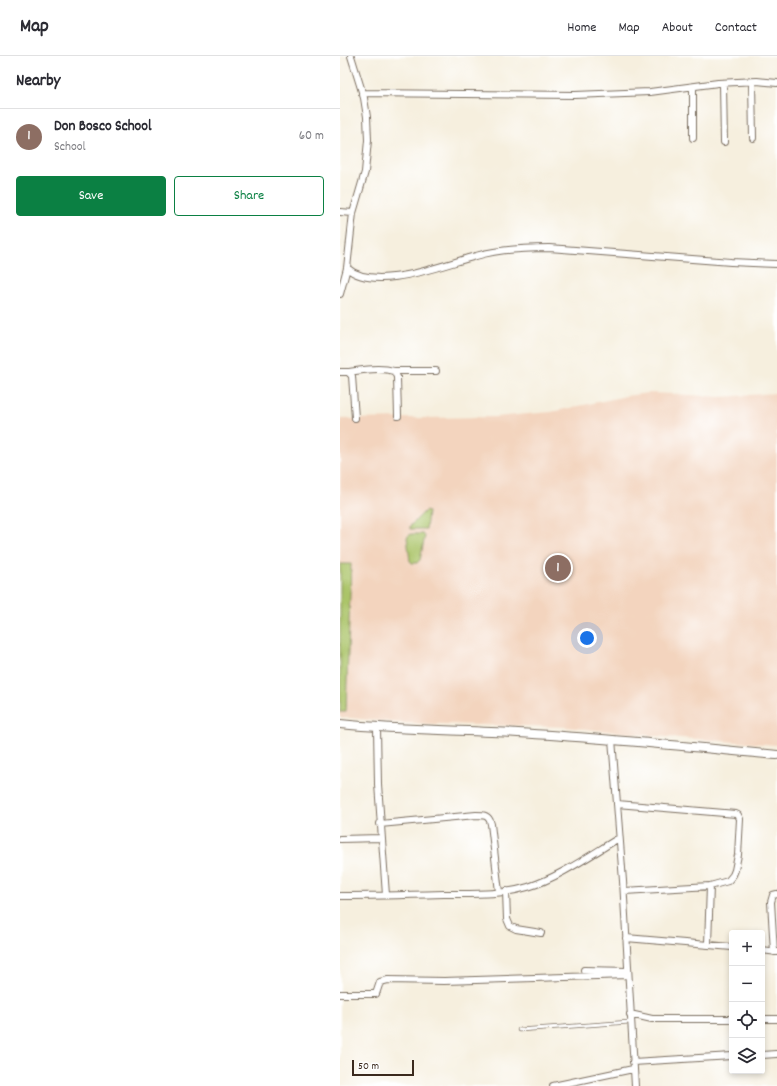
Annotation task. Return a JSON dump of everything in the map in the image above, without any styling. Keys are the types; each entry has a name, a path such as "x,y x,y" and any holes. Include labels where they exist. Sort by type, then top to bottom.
{"street":[{"path":"340,294 347,268 353,213 365,172 368,140 367,117 362,93 351,56"},
{"path":"752,82 753,138"},
{"path":"362,93 575,95 650,92 723,83 777,83"},
{"path":"723,83 724,142"},
{"path":"693,87 693,138"},
{"path":"340,212 353,213"},
{"path":"347,268 351,272 365,277 401,276 441,267 476,256 526,248 549,248 731,262 777,264"},
{"path":"340,372 366,370 436,371"},
{"path":"394,371 397,377 398,416"},
{"path":"348,372 352,376 353,382 355,418"},
{"path":"340,724 377,728 517,733 612,739 777,755"},
{"path":"377,728 380,824 386,896"},
{"path":"612,739 624,891 630,1022 635,1086"},
{"path":"617,804 738,815 740,819 738,855 733,875 728,881 710,886 624,891"},
{"path":"380,824 476,815 487,816 490,818 502,892 507,919 510,926 516,929 541,933"},
{"path":"340,839 381,838"},
{"path":"340,896 502,892 530,886 551,877 619,838"},
{"path":"708,944 710,886"},
{"path":"765,950 775,952 771,902 773,895 777,894"},
{"path":"626,938 729,947"},
{"path":"584,970 628,973"},
{"path":"340,994 376,994 380,982 388,980 444,981 628,973"},
{"path":"630,1014 652,1019 729,1019"},
{"path":"765,1019 777,1020"},
{"path":"765,1055 776,1054"},
{"path":"554,1086 633,1066 729,1056"}],"lane":[{"path":"519,1030 630,1022"}],"shaded area":[{"path":"648,393 720,397 777,393 777,745 667,737 566,727 401,723 340,717 340,419 495,417 551,412 626,396"}],"green space":[{"path":"425,511 428,512 426,529 410,529 410,526"},
{"path":"411,534 423,534 425,536 420,560 417,563 412,563 410,561 407,537"},
{"path":"340,564 351,564 346,712 340,712"}],"place":[{"name":"Don Bosco School","path":"558,568"}]}
